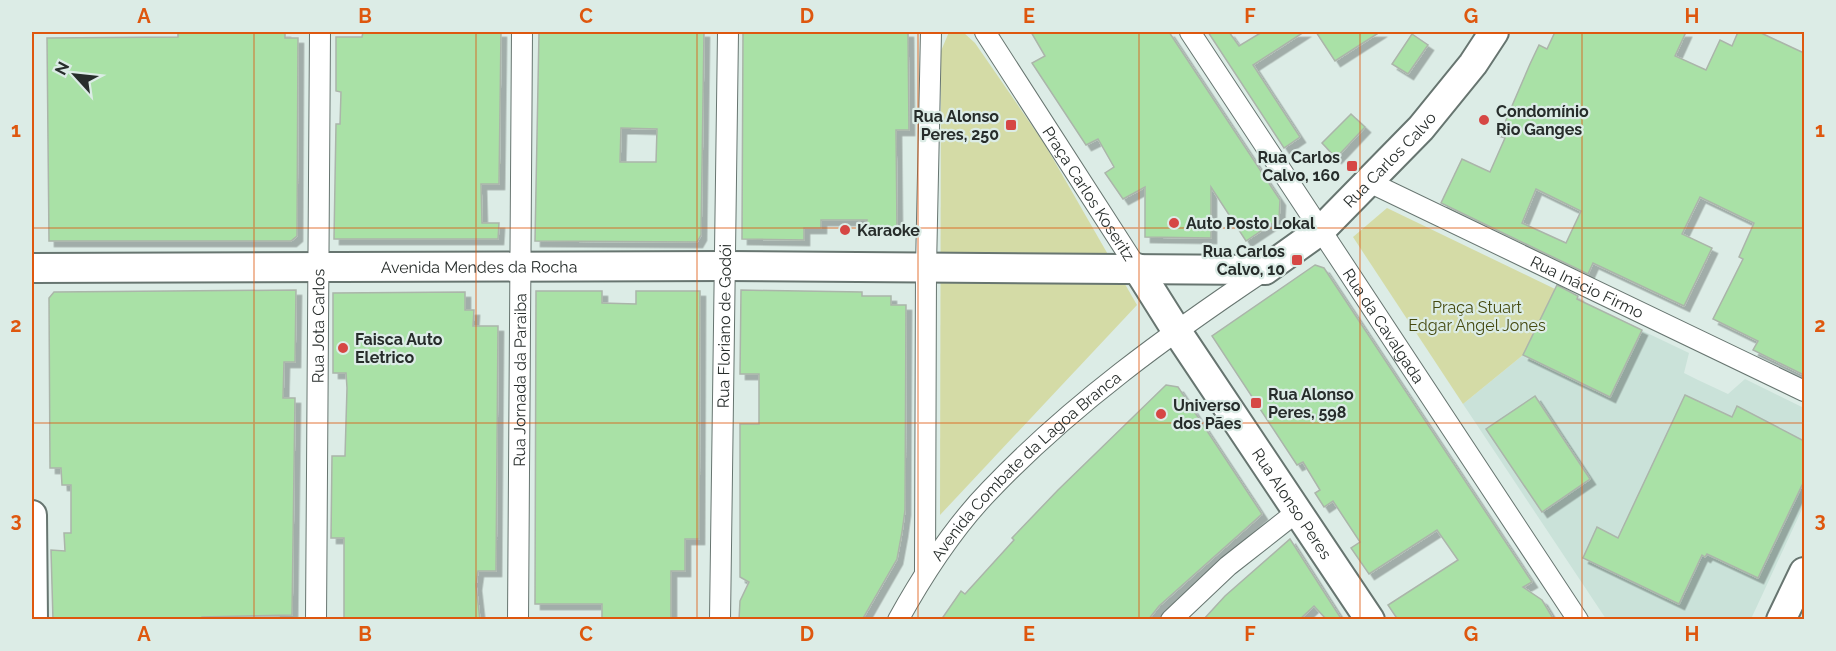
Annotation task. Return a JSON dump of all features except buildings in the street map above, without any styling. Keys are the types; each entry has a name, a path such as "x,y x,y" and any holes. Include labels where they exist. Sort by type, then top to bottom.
{"street":[{"name":"Rua Jota Carlos","path":"316,620 320,32"},
{"name":"Rua Jornada da Paraiba","path":"518,620 522,32"},
{"name":"Rua Floriano de Godói","path":"720,620 728,32"},
{"path":"925,572 926,268 931,32"},
{"name":"Praça Carlos Koseritz","path":"985,32 1137,268"},
{"name":"Rua da Cavalgada","path":"1190,32 1490,482 1578,620"},
{"name":"Rua Carlos Calvo","path":"1176,330 1321,230 1421,129 1473,64 1494,32"},
{"name":"Rua Inácio Firmo","path":"1369,182 1804,391"},
{"name":"Avenida Mendes da Rocha","path":"32,268 522,269 726,266 926,268"},
{"name":"Praça Carlos Koseritz","path":"926,268 1137,268"},
{"path":"1137,268 1265,270"},
{"name":"Rua Alonso Peres","path":"1137,268 1370,620"},
{"name":"Avenida Combate da Lagoa Branca","path":"897,620 925,572 990,490 1051,432 1176,330"},
{"path":"1172,620 1228,566 1298,511"},
{"path":"32,515 33,620"},
{"path":"1782,620 1804,572"}],"shaded area":[{"path":"1555,289 1689,353 1684,373 1698,380 1728,394 1745,379 1804,408 1804,505 1751,619 1606,619 1463,404 1523,355"}],"green space":[{"path":"949,32 963,32 975,43 1044,143 1137,305 940,515 941,51"},
{"name":"Praça Stuart Edgar Angel Jones","path":"1387,208 1555,289 1523,355 1463,404 1353,237"}],"place":[{"name":"Condomínio Rio Ganges","path":"1484,120"},
{"name":"Rua Alonso Peres, 250","path":"1011,125"},
{"name":"Rua Carlos Calvo, 160","path":"1352,166"},
{"name":"Auto Posto Lokal","path":"1174,223"},
{"name":"Karaoke","path":"845,230"},
{"name":"Rua Carlos Calvo, 10","path":"1297,260"},
{"name":"Faisca Auto Eletrico","path":"343,348"},
{"name":"Rua Alonso Peres, 598","path":"1256,403"},
{"name":"Universo dos Pães","path":"1161,414"}]}
